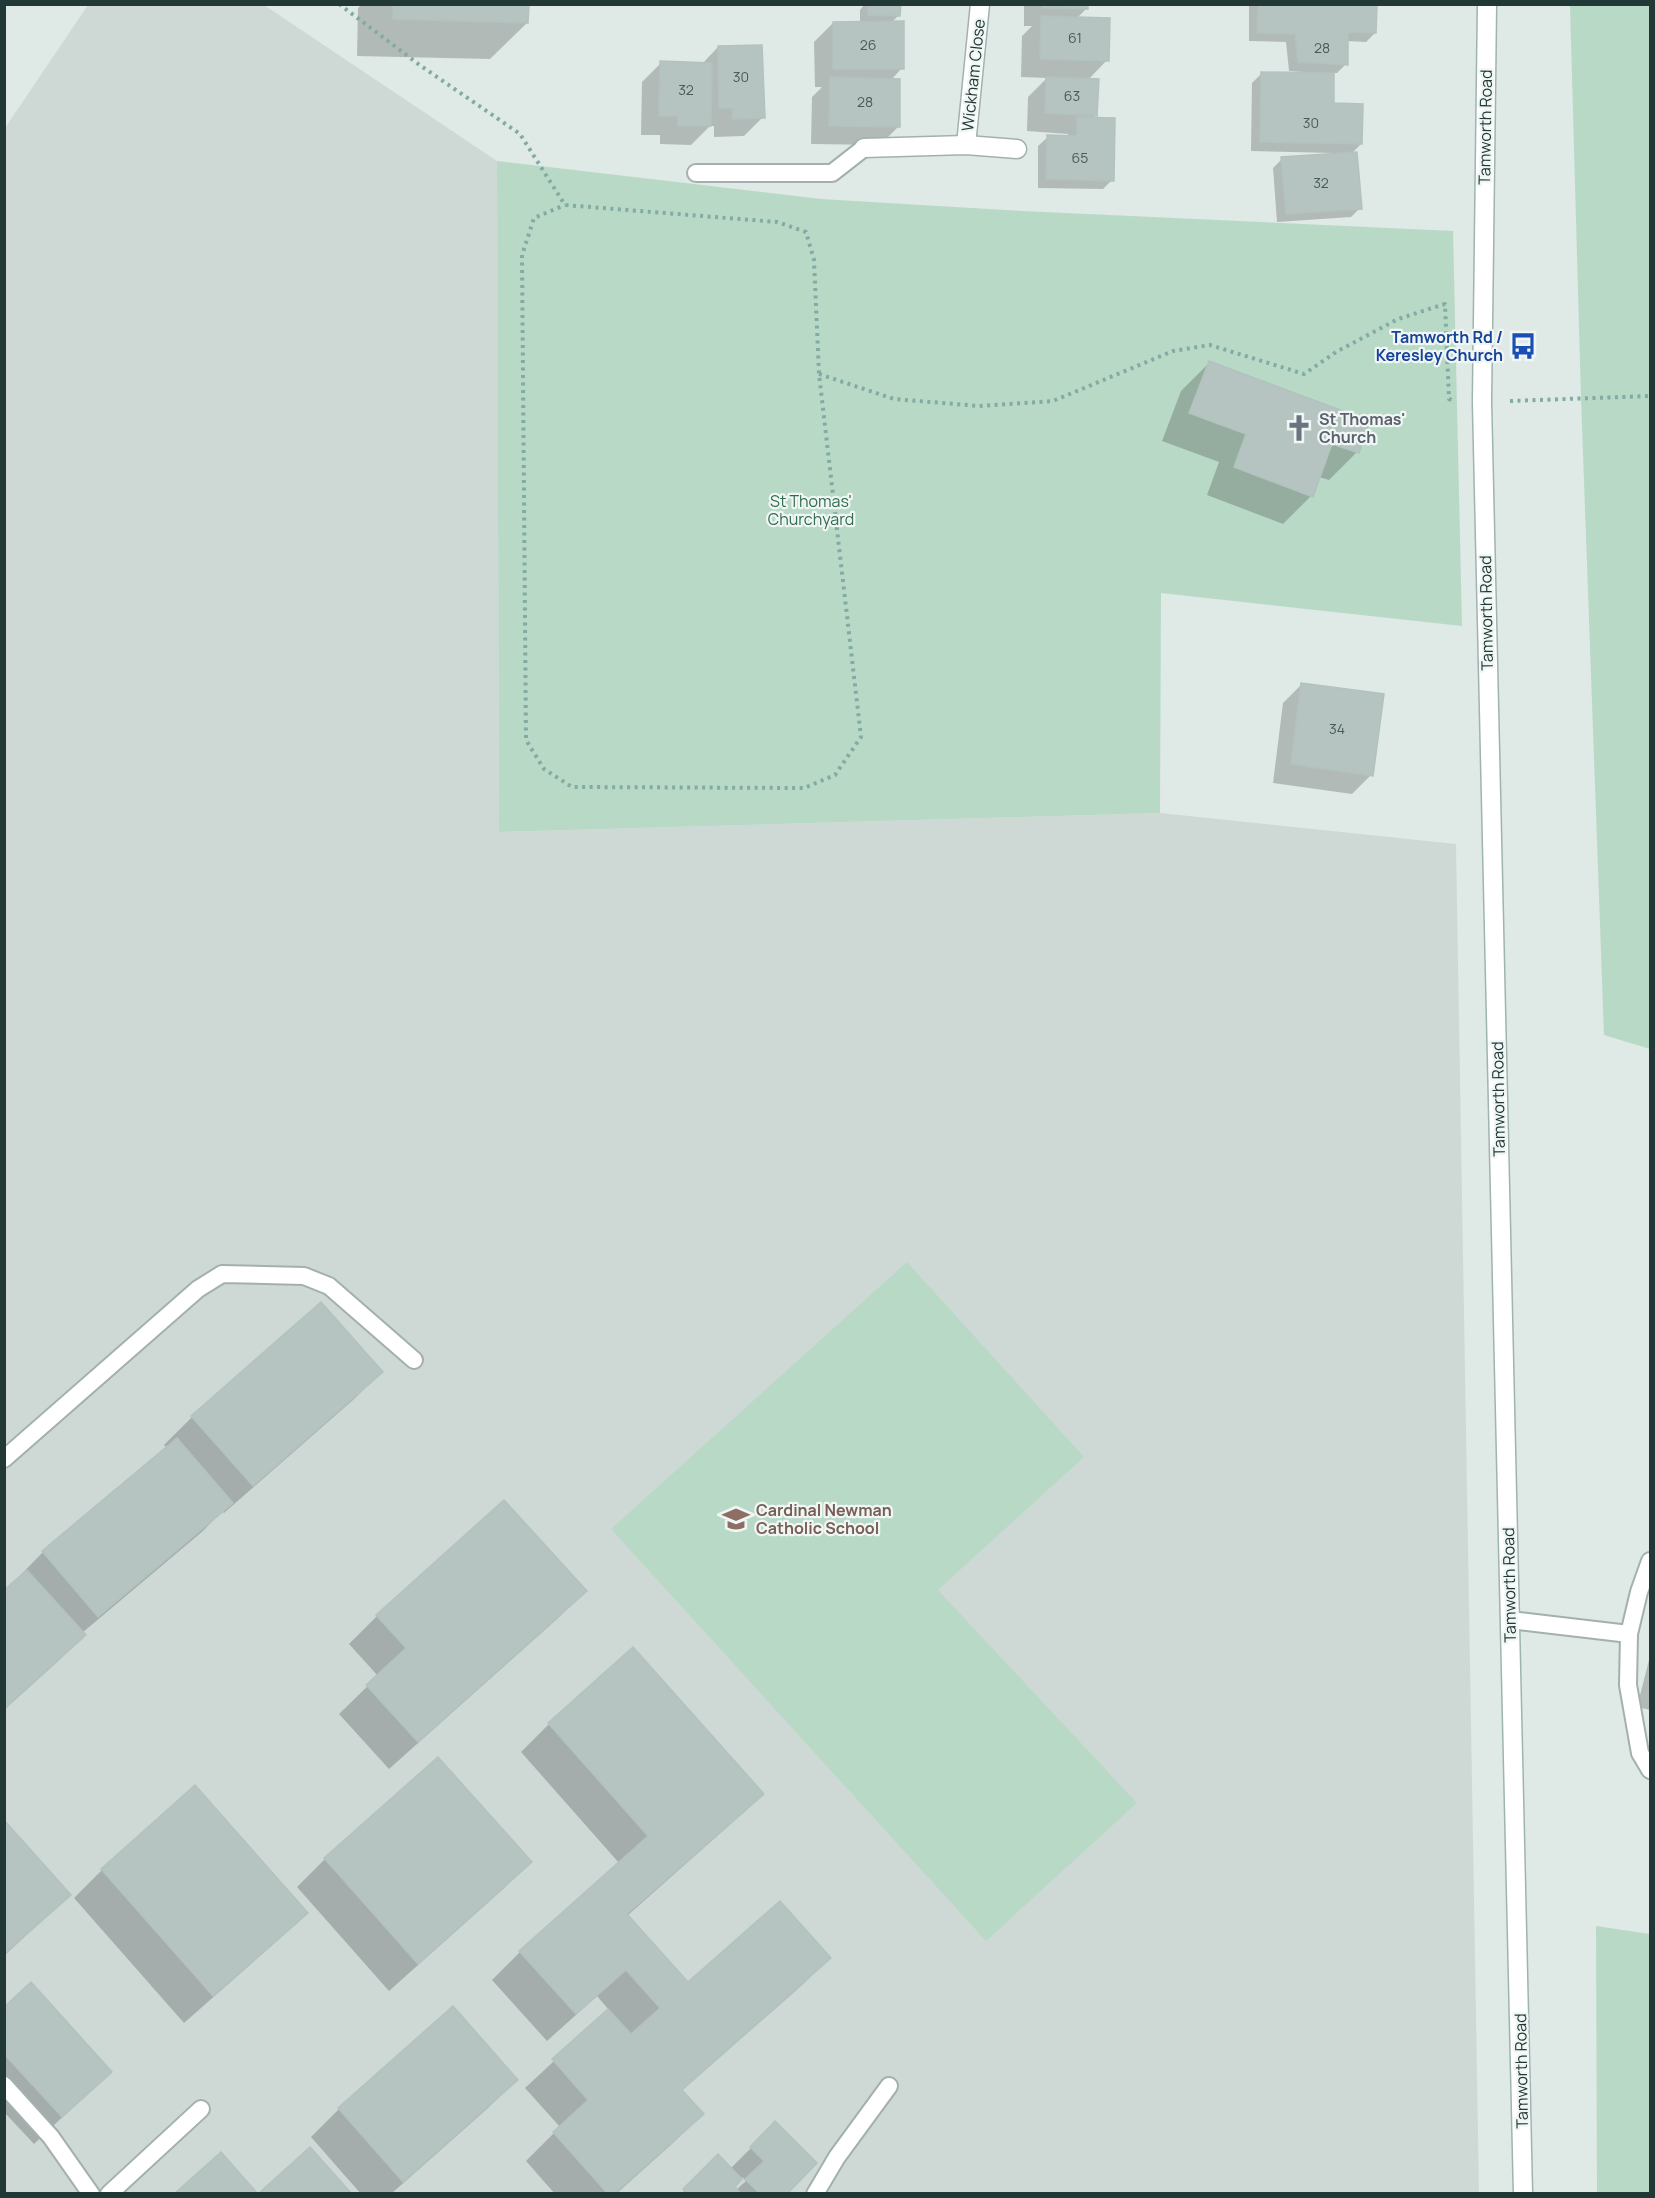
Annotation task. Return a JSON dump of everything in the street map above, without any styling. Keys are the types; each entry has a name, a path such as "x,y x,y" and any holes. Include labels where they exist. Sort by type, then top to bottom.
{"main road":[{"name":"Wickham Close","path":"966,145 980,4"},
{"name":"Tamworth Road","path":"1487,4 1482,402 1523,2193"},
{"name":"Wickham Close","path":"864,148 966,145 1017,148"}],"lane":[{"path":"696,173 832,173 864,148"},
{"path":"4,1459 198,1288 222,1275 304,1276 329,1286 414,1360"},
{"path":"1650,1561 1639,1592 1629,1634 1628,1685 1640,1753 1650,1770"},
{"path":"1510,1620 1629,1634"},
{"path":"4,2085 51,2137 91,2193"},
{"path":"815,2193 837,2157 888,2086"},
{"path":"109,2193 201,2109"}],"path":[{"path":"339,4 421,66 520,134 565,205"},
{"path":"565,205 777,222 806,232 814,260 819,374 861,737 835,775 804,788 572,787 544,769 526,740 522,255 534,218 565,205"},
{"path":"819,374 894,399 979,406 1053,401 1173,351 1210,345 1304,374 1336,352 1398,319 1445,303 1449,399 1482,402 1650,396"}],"shaded area":[{"name":"Cardinal Newman Catholic School","path":"88,5 264,5 497,161 499,832 1160,813 1456,844 1479,2193 5,2194 5,128"}],"green space":[{"path":"1570,5 1650,5 1650,1049 1604,1035 1581,398"},
{"name":"St Thomas' Churchyard","path":"497,161 821,199 1022,211 1453,231 1462,626 1161,593 1160,813 499,832"},
{"path":"907,1262 1084,1457 938,1590 1137,1803 986,1941 611,1529"},
{"path":"1596,1926 1650,1934 1650,2193 1597,2193"}],"building":[{"path":"393,4 529,4 528,23 393,19"},
{"path":"868,4 901,4 900,16 868,15"},
{"path":"1042,4 1088,4 1088,9 1042,8"},
{"path":"1258,4 1377,4 1376,33 1348,32 1348,65 1298,62 1295,34 1257,33"},
{"path":"1041,16 1110,18 1109,61 1040,59"},
{"path":"904,21 904,69 833,69 833,22"},
{"path":"762,45 765,118 732,119 733,108 719,108 718,46"},
{"path":"660,61 712,63 711,126 678,126 678,116 659,116"},
{"path":"1261,72 1334,73 1334,103 1363,104 1362,144 1260,142"},
{"path":"830,77 900,79 900,127 829,126"},
{"path":"1046,77 1099,79 1097,116 1045,113"},
{"path":"1077,117 1115,118 1114,181 1046,179 1047,135 1077,136"},
{"path":"1357,152 1362,209 1286,214 1281,157"},
{"name":"St Thomas' Church","path":"1209,361 1370,421 1359,453 1332,444 1313,497 1234,467 1246,434 1189,413"},
{"path":"1301,683 1384,694 1373,776 1291,764"},
{"path":"321,1302 383,1372 253,1486 191,1416"},
{"path":"177,1438 233,1503 98,1617 42,1551"},
{"path":"504,1500 587,1591 418,1742 366,1685 406,1648 376,1615"},
{"path":"27,1570 86,1635 4,1709 4,1590"},
{"path":"633,1647 764,1794 627,1914 688,1982 780,1901 831,1958 682,2090 704,2114 614,2194 608,2194 553,2132 588,2100 552,2059 608,2009 631,2034 660,2008 626,1970 576,2014 519,1951 648,1836 548,1723"},
{"path":"438,1757 532,1862 418,1964 324,1858"},
{"path":"195,1785 308,1913 213,1996 101,1869"},
{"path":"4,1820 71,1895 4,1954"},
{"path":"31,1982 112,2072 62,2117 4,2054 4,2007"},
{"path":"453,2006 518,2080 403,2182 338,2108"},
{"path":"775,2121 817,2163 787,2194 760,2194 745,2179 764,2161 750,2147"},
{"path":"310,2147 352,2194 258,2194"},
{"path":"221,2152 258,2194 174,2194"},
{"path":"718,2154 742,2179 735,2187 741,2194 688,2194 683,2189"}],"place":[{"name":"Tamworth Rd / Keresley Church","path":"1523,346"},
{"name":"St Thomas' Church","path":"1299,428"},
{"name":"Cardinal Newman Catholic School","path":"736,1519"}]}
